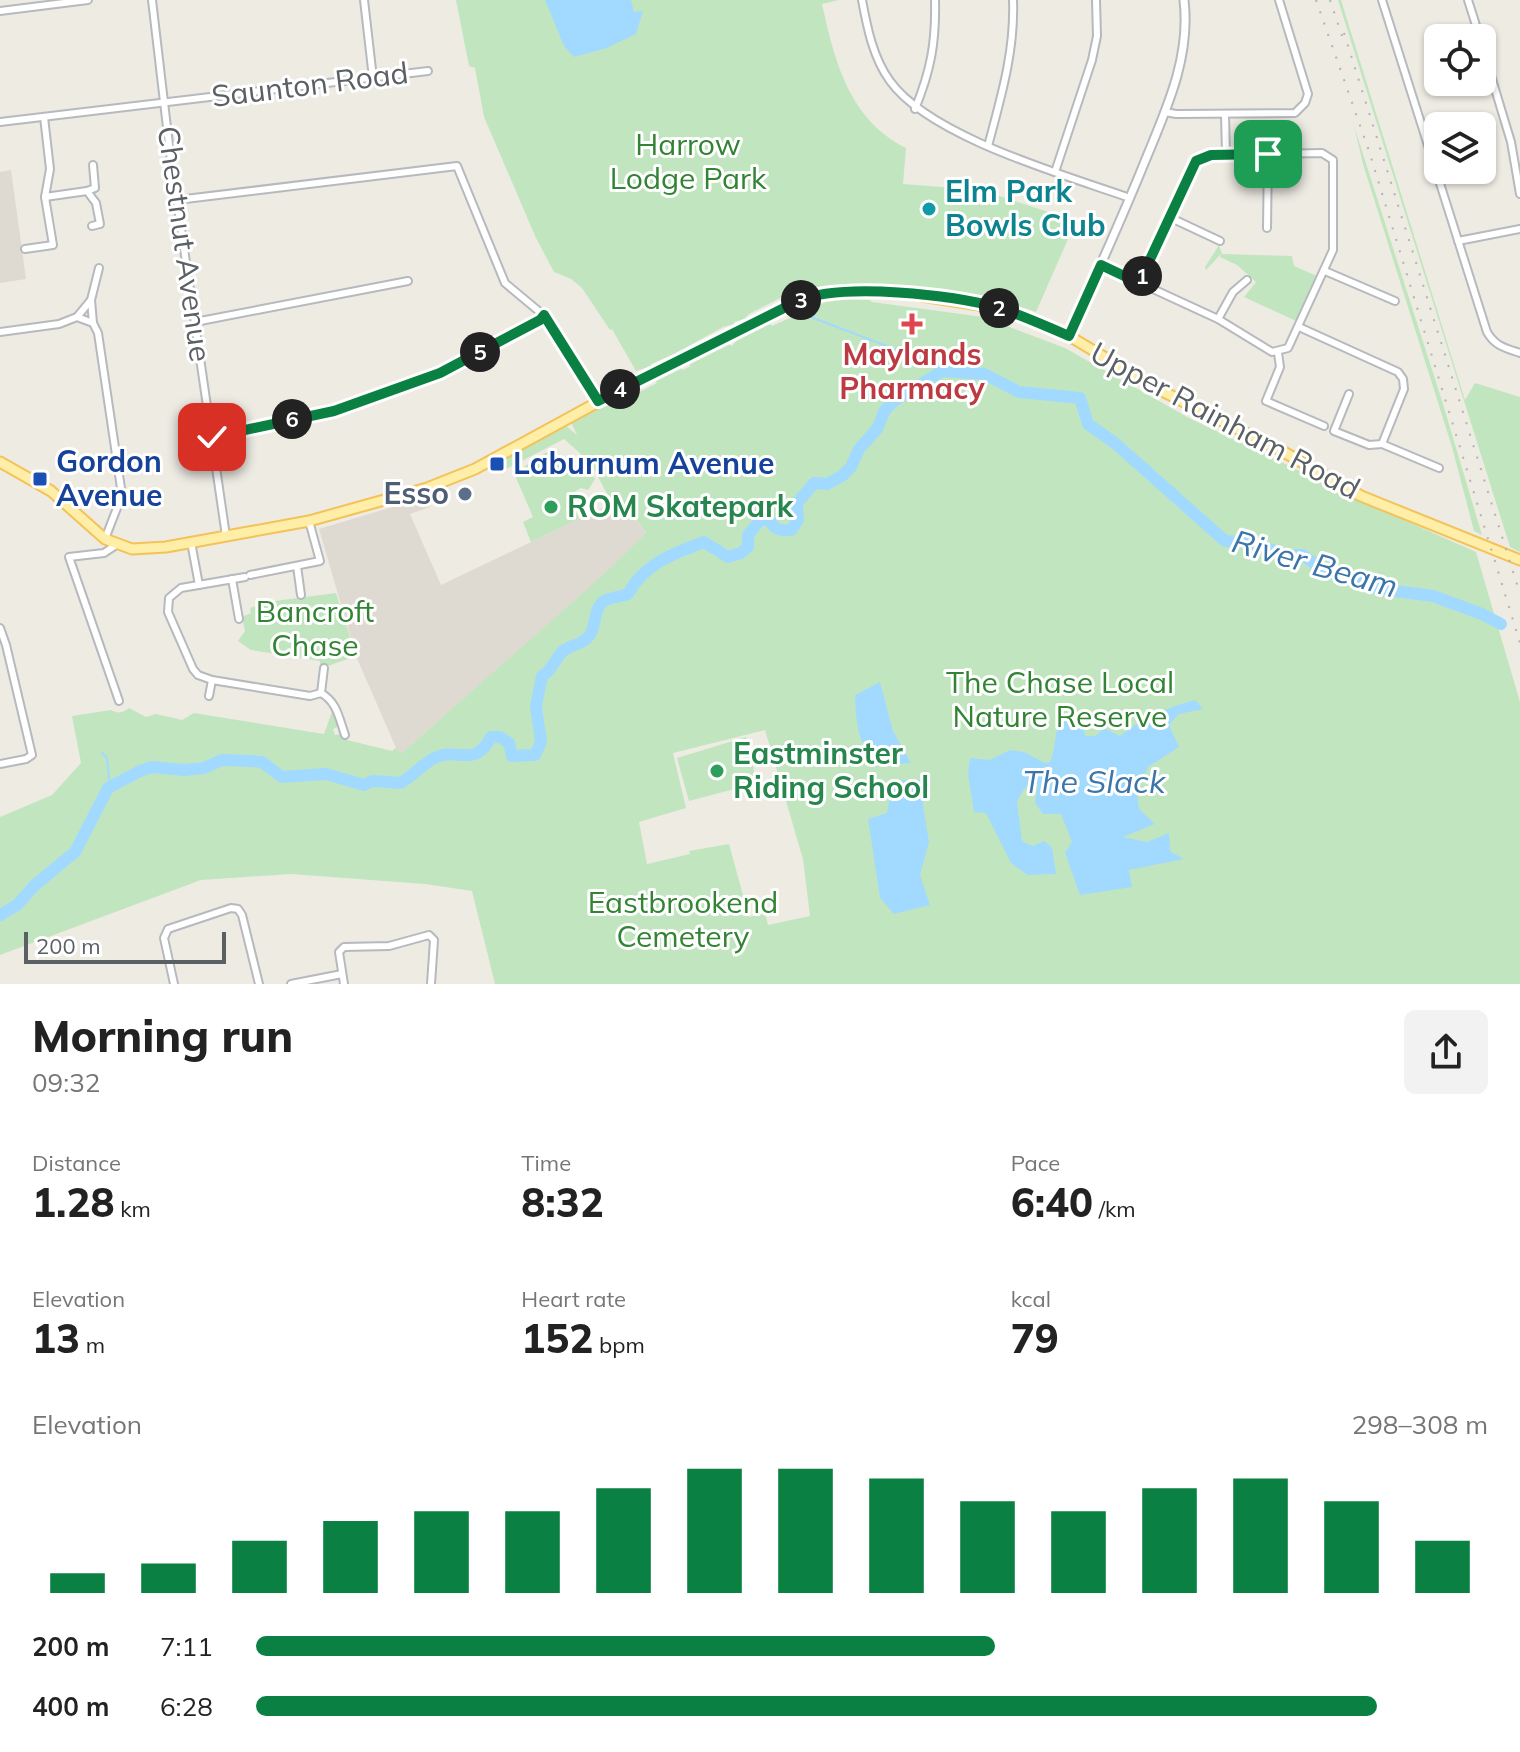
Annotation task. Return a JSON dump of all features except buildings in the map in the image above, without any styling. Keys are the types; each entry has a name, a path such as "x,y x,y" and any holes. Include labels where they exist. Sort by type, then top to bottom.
{"main road":[{"name":"Upper Rainham Road","path":"2,461 51,491 105,539 116,545 146,549 309,521 427,488 475,469 598,401 810,296 840,292 896,293 998,308 1069,336 1156,388 1282,451 1361,496 1520,560"}],"street":[{"path":"0,11 88,0"},
{"name":"Chestnut Avenue","path":"152,0 177,200 226,536"},
{"path":"364,0 373,78"},
{"path":"862,0 875,54 884,72 915,109 988,146 1130,198"},
{"path":"915,109 929,73 936,36 935,0"},
{"path":"988,146 1010,66 1013,0"},
{"path":"1055,172 1092,60 1097,36 1096,0"},
{"path":"1069,336 1165,112 1185,45 1184,0"},
{"path":"1165,112 1295,113 1305,103 1308,94 1279,0"},
{"path":"1382,0 1487,332 1493,342 1520,353"},
{"path":"1468,0 1476,24"},
{"name":"Saunton Road","path":"0,122 428,71"},
{"path":"1496,92 1511,142 1520,194"},
{"path":"1225,114 1226,154"},
{"path":"25,249 53,245 45,197 50,169 44,117"},
{"path":"1101,265 1139,283 1218,319 1278,353 1288,348 1333,250 1333,160 1322,153 1207,155 1196,161 1139,283"},
{"path":"1267,228 1268,154"},
{"path":"45,197 95,188 93,165"},
{"path":"177,200 457,166 505,283 544,315 598,401"},
{"path":"87,191 96,203 100,224 92,226"},
{"path":"1169,217 1220,241"},
{"path":"1458,241 1520,229"},
{"path":"99,268 91,300 93,323 98,333 122,495 105,539"},
{"path":"1325,271 1395,301"},
{"path":"1218,319 1233,292 1247,280"},
{"path":"195,322 408,281"},
{"path":"0,332 59,324 77,317 91,300"},
{"path":"212,437 334,411 440,373 540,320 544,315"},
{"path":"77,317 93,323"},
{"path":"1299,327 1398,372 1403,379 1404,389 1382,444"},
{"path":"1278,353 1280,367 1266,401 1324,426"},
{"path":"1349,394 1334,431 1369,445 1382,444 1439,468"},
{"path":"309,521 322,571"},
{"path":"191,542 199,585"},
{"path":"116,545 104,553 69,557 119,701"},
{"path":"320,561 181,588 169,598 168,612 198,675 310,696 321,693 336,706 345,735"},
{"path":"297,566 301,595"},
{"path":"232,579 239,616 249,611"},
{"path":"0,628 32,755 0,764"},
{"path":"321,693 324,668"},
{"path":"209,696 212,680"},
{"path":"174,984 164,938 168,929 231,908 238,909 242,915 259,984"},
{"path":"344,984 339,952 349,946 389,946 429,935 434,940 431,984"},
{"path":"291,984 342,974"}],"shaded area":[{"path":"11,170 26,279 0,283 0,172"},
{"path":"426,497 430,507 410,514 441,585 621,499 648,536 402,753 396,748 356,656 319,529"}],"green space":[{"name":"Harrow Lodge Park","path":"456,0 839,0 822,4 839,67 858,105 871,121 906,148 903,184 981,190 1076,221 1036,312 1010,308 1007,301 1001,299 902,285 836,285 798,289 636,371 612,329 582,288 554,272 536,238 484,117 475,68 469,66"},
{"path":"1338,0 1341,0 1465,400 1475,383 1520,397 1520,552 1510,547"},
{"path":"1354,126 1482,535 1474,531 1452,447 1363,164"},
{"path":"1219,245 1222,254 1292,256 1294,266 1317,276 1296,321 1244,297 1256,282 1237,265 1220,257 1221,254 1206,270"},
{"name":"The Chase Local Nature Reserve","path":"870,300 983,317 1065,348 1189,418 1476,552 1520,702 1520,984 495,984 472,891 425,884 291,874 201,880 0,955 0,817 52,795 81,763 72,716 111,710 120,712 129,708 146,717 156,714 182,720 194,713 324,734 333,709 339,726 333,729 335,735 392,751 396,748 402,753 646,533 631,512 616,501 611,502 591,463 564,439 506,469 504,459 566,426 577,435 570,420 582,418 612,398 618,403 657,383 654,379 674,365 685,362 683,370 691,366 685,361 725,342 732,346 754,329 770,323 772,326 826,302","holes":["765,730 803,859 810,916 768,925 765,913 749,917 729,844 689,851 690,854 647,864 639,822 686,808 673,753"]},
{"name":"ROM Skatepark","path":"552,449 563,476 582,460 595,479 588,490 581,488 569,495 579,519 531,542 523,522 533,517 514,473"},
{"name":"Bancroft Chase","path":"336,593 356,656 325,667 320,666 320,661 251,650 238,641 245,631 242,617 251,613 250,608 267,602"},
{"name":"Eastminster Riding School","path":"746,737 757,783 689,801 677,758"}],"water":[{"path":"545,0 631,0 634,12 643,11 636,34 607,48 574,57 564,46"},
{"path":"880,682 893,731 911,763 884,764 875,760 863,745 857,725 855,695"},
{"name":"The Slack","path":"1195,700 1203,709 1179,714 1169,725 1179,747 1148,767 1137,794 1139,809 1155,824 1123,837 1147,842 1169,833 1170,851 1184,859 1129,870 1132,887 1080,895 1065,853 1072,842 1061,814 1043,814 1035,803 1038,784 1024,789 1017,801 1022,841 1033,846 1044,841 1052,847 1056,874 1028,875 1011,863 986,813 974,812 968,774 970,758 990,760 1010,750 1050,762 1062,714 1090,711 1100,721 1084,731 1086,736 1095,736 1104,728 1120,736 1155,714"},
{"path":"903,780 926,780 930,783 923,805 929,842 920,875 930,905 894,914 880,898 868,819 887,813 892,785"}],"waterway":[{"path":"801,310 811,317 957,373"},
{"name":"River Beam","path":"0,915 17,905 35,885 75,852 108,788 152,767 184,770 204,768 222,760 251,761 262,762 282,777 326,774 364,785 372,781 401,783 437,757 479,752 491,737 500,737 509,743 512,756 535,755 541,742 536,706 542,676 562,652 589,636 598,608 604,601 628,594 651,567 704,542 728,557 741,553 748,547 748,535 761,519 770,521 778,529 791,530 798,520 797,503 814,483 827,484 842,476 851,467 859,449 877,429 885,410 942,371 984,374 1019,392 1080,398 1088,424 1116,444 1225,541 1247,542 1287,555 1303,555 1319,567 1343,578 1380,589 1433,596 1501,624"},
{"path":"102,753 107,758 110,788"}],"railway":[{"path":"1316,0 1369,151 1520,643"},
{"path":"1330,0 1345,45"},
{"path":"1344,33 1520,594"}],"place":[{"name":"Elm Park Bowls Club","path":"929,209"},
{"name":"Maylands Pharmacy","path":"912,324"},
{"name":"Laburnum Avenue","path":"497,464"},
{"name":"Gordon Avenue","path":"40,479"},
{"name":"Esso","path":"465,494"},
{"name":"ROM Skatepark","path":"551,507"},
{"name":"Eastminster Riding School","path":"717,771"}],"route":[{"path":"212,437 334,411 440,373 540,320 544,315 598,401 810,296 871,291 965,302 998,308 1069,336 1101,265 1139,283 1196,161 1211,155 1268,154"}],"park label":[{"name":"Eastbrookend Cemetery","path":"683,920"}]}
